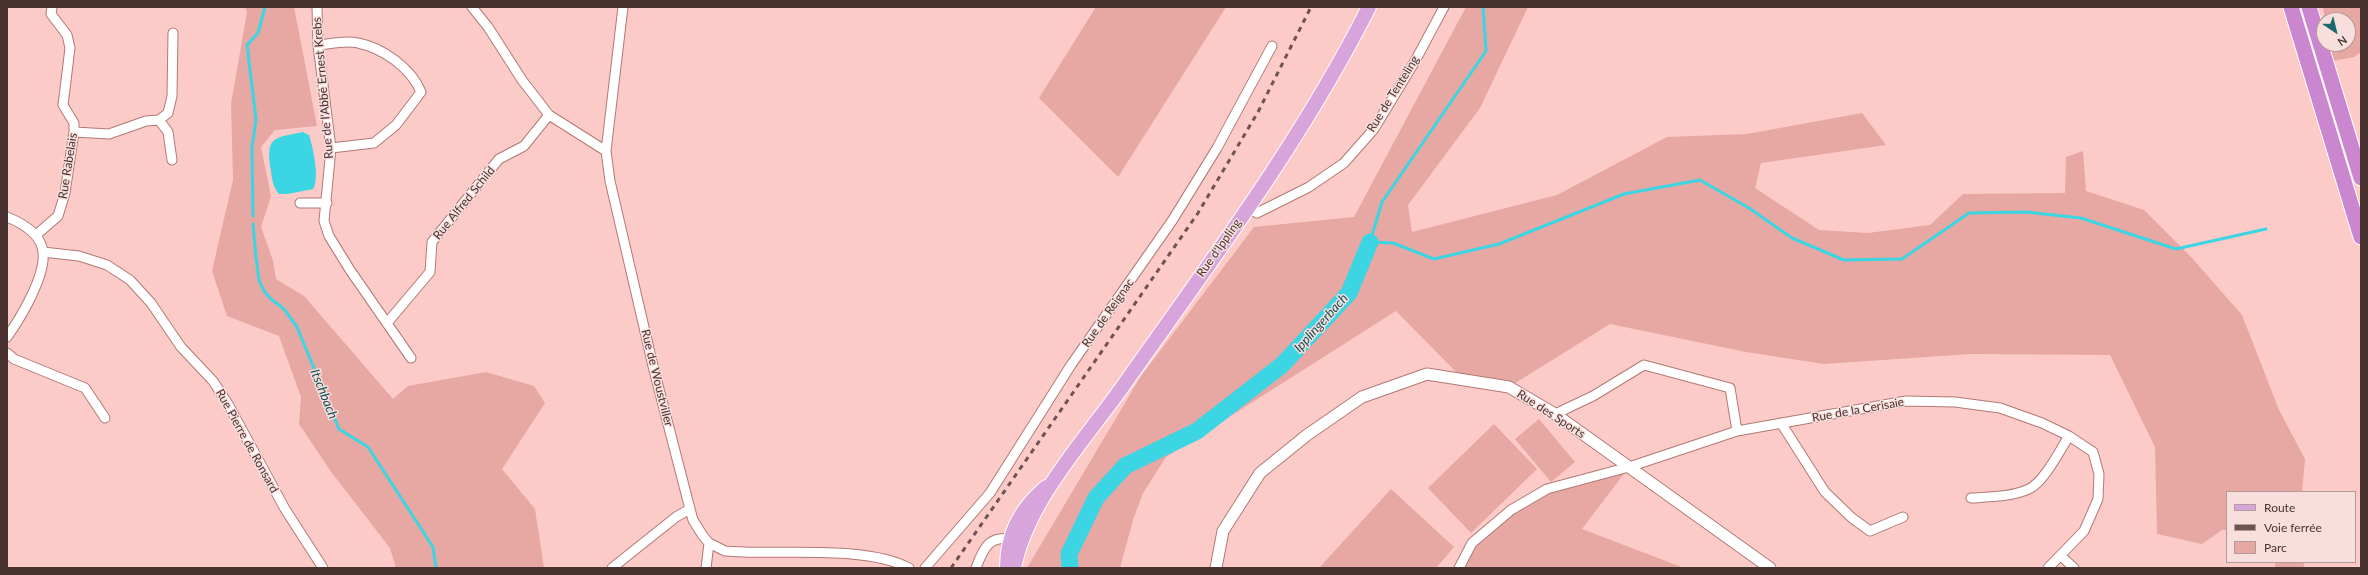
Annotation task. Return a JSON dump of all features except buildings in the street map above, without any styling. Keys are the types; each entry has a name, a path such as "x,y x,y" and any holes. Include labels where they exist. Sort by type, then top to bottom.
{"highway":[{"path":"2291,7 2361,237"},
{"path":"2309,7 2361,178"}],"main road":[{"name":"Rue d'Ippling","path":"1007,568 1025,507 1055,479 1123,386 1247,208 1323,93 1369,7"},
{"name":"Rue d'Ippling","path":"1014,568 1016,540"}],"street":[{"name":"Rue Rabelais","path":"36,235 58,216 65,193 74,132 74,122 63,105 70,48 67,35 51,14 52,7"},
{"name":"Rue de l'Abbé Ernest Krebs","path":"317,7 318,46 330,148 327,203 324,221 329,236 411,358"},
{"path":"472,7 488,26 522,80 549,115 606,151"},
{"name":"Rue de Woustviller","path":"623,7 606,151 610,181 653,366 690,510 698,528 709,543 725,551 870,557 894,562 909,568"},
{"name":"Rue de Tenteling","path":"1247,208 1257,213 1309,187 1344,163 1374,129 1414,63 1444,7"},
{"path":"74,132 109,134 146,121 159,120 168,113 172,96 173,33"},
{"path":"318,46 357,42 384,51 416,81 421,92 396,125 374,143 330,148"},
{"name":"Rue de Reignac","path":"925,568 990,493 1072,365 1180,208 1217,148 1272,46"},
{"name":"Rue Alfred Schild","path":"387,323 430,272 432,242 499,159 524,146 549,115"},
{"path":"159,120 168,132 172,160"},
{"path":"300,203 327,203"},
{"path":"7,217 19,222 36,235 43,252 41,274 19,321 7,337"},
{"name":"Rue Pierre de Ronsard","path":"43,252 79,256 107,265 130,280 149,301 181,347 213,381 228,404 282,502 323,568"},
{"path":"7,353 14,358 85,388 105,418"},
{"path":"1555,414 1593,396 1644,365 1730,388 1738,431"},
{"name":"Rue des Sports","path":"1216,568 1223,531 1260,473 1307,435 1362,397 1427,374 1509,387 1555,414 1770,568"},
{"name":"Rue de la Cerisaie","path":"1460,568 1472,543 1511,510 1547,489 1629,467 1738,431 1906,401 1955,402 2000,408 2042,423 2069,436 2093,452 2099,474 2098,499 2084,531 2048,568"},
{"path":"1781,423 1825,492 1852,518 1870,531 1903,517"},
{"path":"1971,498 1997,496 2029,489 2042,478 2069,436"},
{"path":"612,568 676,518 690,510"},
{"path":"976,568 986,546 998,538 1016,540"},
{"path":"706,568 709,543"},
{"path":"2061,556 2074,568"}],"green space":[{"path":"245,7 294,7 317,126 275,130 261,147 271,196 261,227 273,261 276,279 304,296 393,399 408,386 486,372 534,386 545,403 502,469 535,509 544,568 396,568 390,548 332,473 299,424 301,397 279,336 227,316 212,271 233,180 231,104 247,12"},
{"path":"1096,7 1226,7 1118,177 1039,98"},
{"path":"1466,7 1528,7 1480,108 1408,205 1412,232 1557,195 1667,137 1747,134 1862,113 1886,145 1761,163 1755,188 1819,230 1868,233 1930,225 1963,194 2065,193 2066,157 2083,151 2086,191 2144,210 2192,258 2242,315 2279,410 2305,459 2302,491 2226,491 2226,530 2222,530 2202,544 2157,534 2155,447 2110,355 1971,354 1824,364 1746,352 1610,324 1509,387 1463,379 1396,311 1166,457 1143,493 1133,520 1120,568 1027,568 1141,376 1254,227 1354,217"},
{"path":"2323,7 2361,7 2361,52 2354,57 2333,61 2331,52 2356,52 2356,12 2324,12"},
{"path":"1539,419 1575,462 1551,482 1515,439"},
{"path":"1494,424 1537,469 1471,533 1428,488"},
{"path":"1629,467 1582,529 1684,568 1459,568 1472,543 1547,489"},
{"path":"1391,489 1454,547 1436,568 1319,568"},
{"path":"2275,563 2303,563 2305,568 2275,568"}],"water":[{"path":"303,132 309,135 312,147 316,171 315,184 313,189 288,194 279,194 274,186 269,160 271,145 278,138"}],"waterway":[{"name":"Itschbach","path":"253,216 252,147 256,119 247,45 258,33 265,7"},
{"path":"1483,7 1486,51 1382,202 1370,242 1393,243 1434,259 1499,244 1624,194 1700,180 1749,208 1792,238 1844,260 1902,259 1969,213 2026,212 2081,218 2176,249 2266,229"},
{"name":"Itschbach","path":"253,224 259,280 264,291 271,299 284,309 297,327 339,429 368,447 433,547 436,568"},
{"name":"Ipplingerbach","path":"1070,568 1069,554 1096,498 1125,466 1197,431 1282,365 1349,293 1370,242"}],"railway":[{"path":"951,568 1198,213 1258,112 1311,7"}]}
